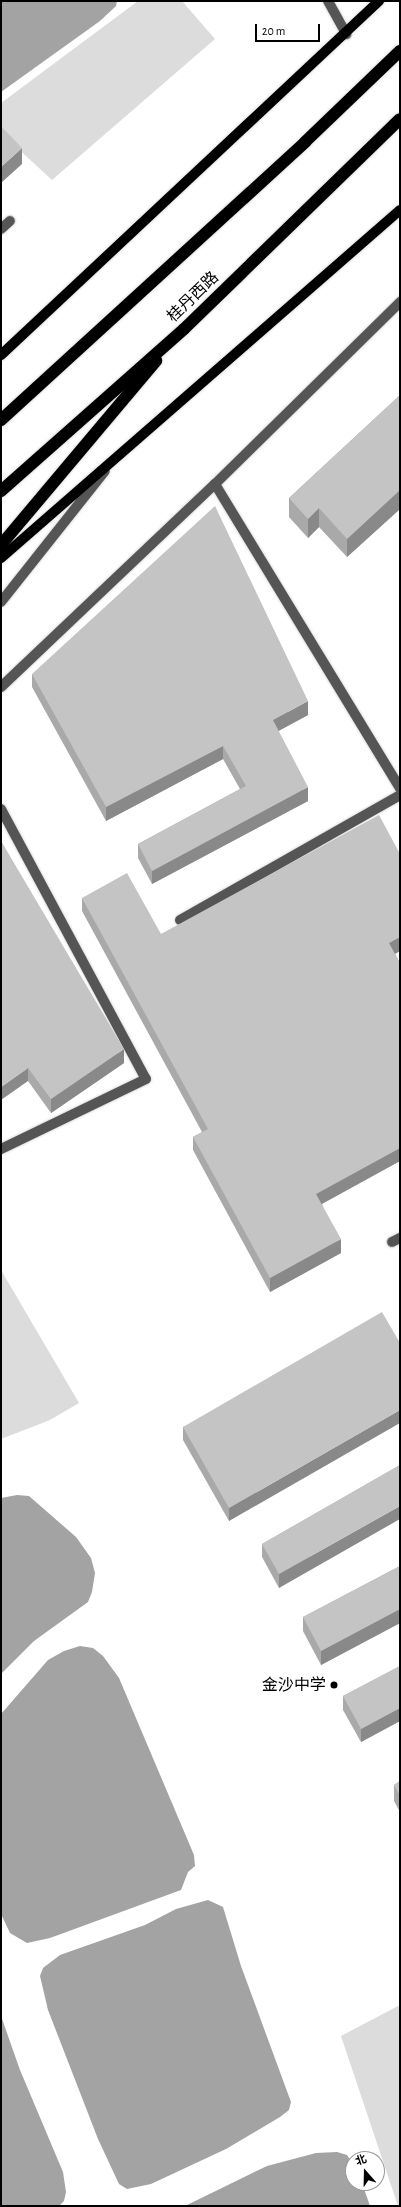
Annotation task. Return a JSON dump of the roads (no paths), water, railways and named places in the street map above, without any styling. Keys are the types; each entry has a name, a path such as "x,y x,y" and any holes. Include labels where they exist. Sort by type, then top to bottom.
{"highway":[{"path":"1,420 305,142 400,51"},
{"name":"桂丹西路","path":"1,491 184,329 317,197 400,118"},
{"path":"1,545 184,329"},
{"path":"1,411 63,362"}],"main road":[{"path":"1,355 346,34 379,1"},
{"path":"1,558 400,210"}],"street":[{"path":"328,1 346,34"},
{"path":"1,229 10,221"},
{"path":"1,687 215,484 400,302"},
{"path":"1,347 21,337"},
{"path":"1,602 115,458"},
{"path":"215,484 400,788"},
{"path":"180,920 400,795"},
{"path":"1,809 146,1079 1,1149"}],"place":[{"name":"金沙中学","path":"334,1685"}]}
